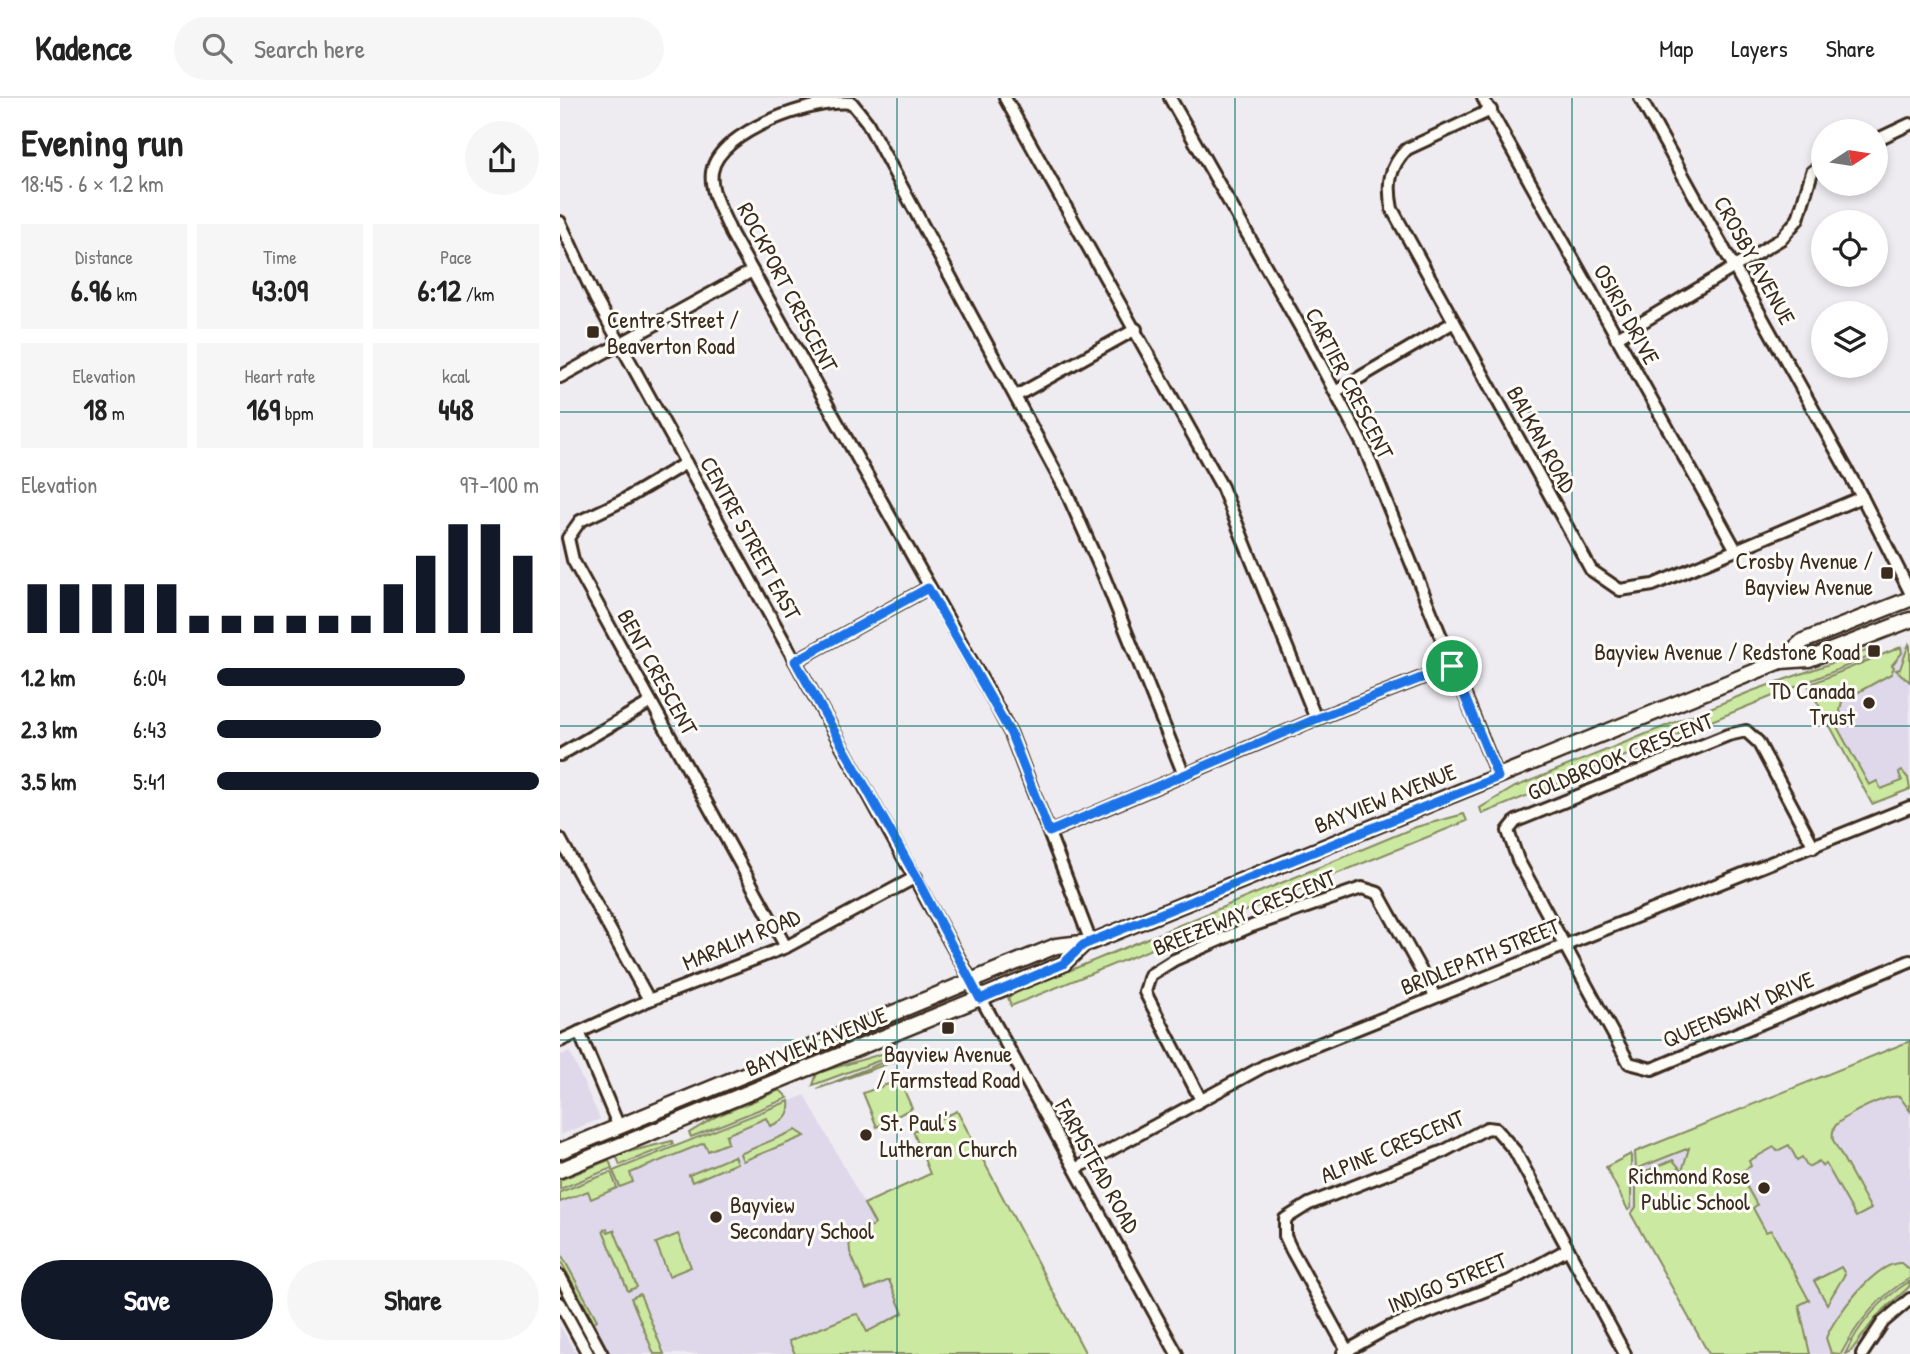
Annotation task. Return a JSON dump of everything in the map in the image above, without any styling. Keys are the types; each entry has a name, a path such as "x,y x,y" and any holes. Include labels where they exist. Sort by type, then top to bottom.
{"main road":[{"name":"BAYVIEW AVENUE","path":"1782,661 1803,641 1910,599"},
{"name":"BAYVIEW AVENUE","path":"560,1170 1063,964 1087,944 1782,661 1809,659 1910,620"},
{"name":"BAYVIEW AVENUE","path":"560,1151 1056,946 1087,944"}],"street":[{"path":"1004,98 1136,330 1230,504 1316,719"},
{"name":"CARTIER CRESCENT","path":"1170,98 1365,449 1498,777"},
{"name":"OSIRIS DRIVE","path":"1483,98 1736,550"},
{"name":"CROSBY AVENUE","path":"1640,98 1862,498 1910,592"},
{"name":"ROCKPORT CRESCENT","path":"1087,944 1049,832 1011,734 752,271 712,188 712,174 718,155 742,133 790,110 829,99 852,103 867,122 1016,396 1088,540 1184,775"},
{"name":"BALKAN ROAD","path":"1491,110 1407,149 1397,159 1389,177 1391,209 1582,555 1602,580 1620,590 1653,585 1862,498"},
{"path":"1888,134 1910,124"},
{"path":"1616,338 1781,239 1798,219 1807,181 1811,177"},
{"name":"CENTRE STREET EAST","path":"560,222 595,298 916,877 970,982"},
{"path":"560,377 752,271"},
{"path":"1335,392 1454,322"},
{"path":"1016,396 1136,330"},
{"name":"BENT CRESCENT","path":"686,463 622,501 580,521 568,538 579,575 786,947"},
{"path":"795,661 928,588"},
{"path":"1049,832 1316,719 1452,666"},
{"path":"560,755 651,702"},
{"name":"GOLDBROOK CRESCENT","path":"1567,944 1518,860 1509,841 1510,827 1516,821 1728,735 1746,731 1752,734 1814,847"},
{"name":"BRIDLEPATH STREET","path":"1077,1168 1264,1066 1910,807"},
{"path":"560,839 649,1000"},
{"name":"MARALIM ROAD","path":"560,1041 649,1000 786,947 916,877"},
{"name":"BREEZEWAY CRESCENT","path":"1201,1100 1145,992 1150,975 1174,960 1252,926 1362,888 1378,893 1435,996"},
{"name":"QUEENSWAY DRIVE","path":"1567,944 1629,1063 1652,1069 1910,961"},
{"name":"FARMSTEAD ROAD","path":"970,982 1077,1168 1177,1354"},
{"path":"579,1032 619,1127"},
{"name":"ALPINE CRESCENT","path":"1345,1353 1285,1236 1285,1219 1309,1204 1444,1151 1487,1128 1496,1129 1515,1151 1625,1354"},
{"name":"INDIGO STREET","path":"1345,1353 1388,1328 1510,1281 1568,1249"},
{"path":"560,1276 602,1354"},
{"path":"1862,1354 1883,1322 1910,1299"},
{"path":"560,1303 589,1354"}],"shaded area":[{"path":"1909,644 1910,789 1872,804 1808,685"},
{"path":"570,1052 600,1119 560,1135 560,1055"},
{"name":"Richmond Rose Public School","path":"1880,1054 1910,1111 1910,1278 1875,1306 1854,1332 1841,1354 1709,1354 1606,1167 1638,1151"},
{"name":"Bayview Secondary School","path":"805,1095 904,1277 1086,1354 611,1354 560,1258 560,1192"},
{"path":"560,1326 577,1354 560,1354"}],"green space":[{"path":"1909,644 1910,682 1896,670 1900,669"},
{"path":"1901,647 1902,653 1892,665 1894,667 1891,674 1842,701 1840,711 1844,720 1836,725 1869,785 1877,781 1881,789 1902,781 1899,773 1902,771 1908,778 1910,789 1872,804 1808,685"},
{"path":"1866,651 1869,657 1482,814 1480,808 1515,787 1752,691"},
{"path":"1464,814 1467,821 1011,1006 1008,997 1018,992 1416,827"},
{"path":"1910,1041 1910,1111 1900,1097 1886,1098 1849,1115 1837,1124 1833,1132 1833,1140 1871,1209 1856,1217 1826,1164 1822,1166 1819,1161 1808,1167 1802,1157 1797,1160 1789,1145 1777,1151 1774,1147 1749,1161 1751,1166 1739,1173 1757,1205 1753,1208 1766,1232 1771,1230 1809,1300 1799,1305 1810,1354 1709,1354 1631,1214 1636,1207 1636,1175 1673,1160 1682,1171 1689,1148 1636,1169 1635,1152"},
{"path":"891,1051 897,1054 813,1085 817,1073"},
{"path":"898,1056 898,1060 817,1089"},
{"path":"896,1072 912,1108 877,1127 863,1093 894,1082 892,1075"},
{"path":"780,1090 788,1098 691,1137 689,1133 717,1116"},
{"path":"789,1101 787,1114 779,1122 770,1126 766,1118 726,1135 728,1143 708,1151 704,1143 630,1173 633,1182 620,1187 613,1171"},
{"path":"957,1111 1086,1354 795,1354 789,1341 853,1315 858,1314 867,1332 903,1313 889,1280 866,1290 850,1252 849,1238 869,1224 871,1227 875,1224 864,1204 930,1174 913,1131"},
{"path":"796,1130 805,1136 743,1161 740,1154"},
{"path":"672,1141 673,1144 620,1165 616,1155"},
{"path":"1631,1154 1631,1208 1628,1210 1606,1167"},
{"path":"734,1156 737,1163 692,1182 689,1175"},
{"path":"609,1160 612,1168 560,1189 560,1180"},
{"path":"611,1172 617,1188 591,1199 588,1191 560,1202 560,1192"},
{"path":"607,1229 608,1232 614,1230 637,1287 628,1291 603,1230"},
{"path":"678,1234 691,1267 669,1276 656,1243"},
{"path":"560,1252 597,1320 594,1322 560,1260"},
{"path":"1901,1263 1910,1270 1910,1278 1888,1293 1870,1311 1841,1354 1831,1353 1826,1338 1857,1292 1880,1271"},
{"path":"1841,1267 1845,1274 1827,1304 1814,1281"},
{"path":"1910,1281 1909,1287 1877,1316 1851,1351 1845,1354 1872,1313"},
{"path":"640,1294 664,1354 654,1354 631,1298"}],"place":[{"name":"Centre Street / Beaverton Road","path":"593,332"},
{"name":"Crosby Avenue / Bayview Avenue","path":"1887,573"},
{"name":"Bayview Avenue / Redstone Road","path":"1874,651"},
{"name":"TD Canada Trust","path":"1869,703"},
{"name":"Bayview Avenue / Farmstead Road","path":"948,1028"},
{"name":"St. Paul's Lutheran Church","path":"866,1135"},
{"name":"Richmond Rose Public School","path":"1764,1188"},
{"name":"Bayview Secondary School","path":"716,1217"}],"route":[{"path":"928,588 956,633 1011,734 1026,779 1049,832 1316,719 1452,666 1498,777 1083,945 1063,964 980,999 916,877 795,661 928,588"}]}
